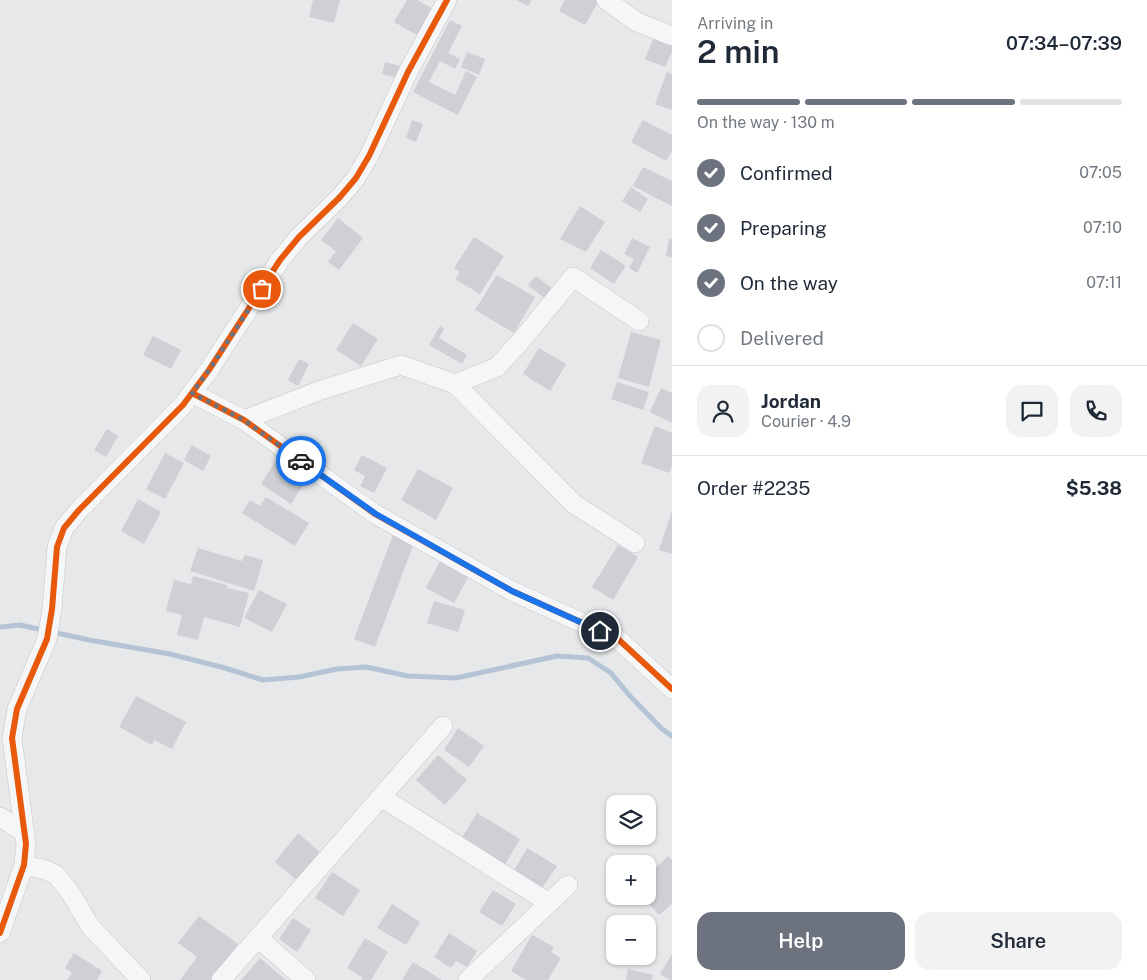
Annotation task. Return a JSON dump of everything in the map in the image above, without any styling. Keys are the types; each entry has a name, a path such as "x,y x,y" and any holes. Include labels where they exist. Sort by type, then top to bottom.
{"street":[{"path":"0,933 24,865 26,844 12,738 17,709 46,639 52,609 57,547 64,528 79,510 183,405 209,370 280,260 299,237 340,197 356,178 369,156 408,72 446,0"},
{"path":"606,0 637,22 672,36"},
{"path":"455,384 497,367 526,335 573,277 639,321"},
{"path":"244,420 321,390 401,365 455,384 574,504 635,543"},
{"path":"192,393 244,420 376,514 512,591 618,639 672,689"},
{"path":"221,980 443,726"},
{"path":"381,797 549,903"},
{"path":"0,818 25,834"},
{"path":"24,865 46,870 56,876 70,892 90,926 141,980"},
{"path":"468,980 568,885"},
{"path":"258,938 306,980"}],"building":[{"path":"313,0 340,0 334,23 309,17"},
{"path":"407,0 417,0 436,11 421,37 394,22"},
{"path":"516,0 532,0 528,6"},
{"path":"565,0 599,0 585,25 559,11"},
{"path":"450,20 462,26 448,53 460,59 455,69 440,61 429,82 455,95 466,71 477,77 458,115 413,92"},
{"path":"654,37 672,45 672,52 665,67 645,59"},
{"path":"467,52 485,59 479,75 461,67"},
{"path":"385,62 400,66 397,78 382,74"},
{"path":"667,72 672,74 672,110 655,104"},
{"path":"412,120 423,124 416,142 406,138"},
{"path":"643,120 672,135 672,151 666,161 631,142"},
{"path":"643,167 672,181 672,206 633,186"},
{"path":"631,187 648,199 640,212 622,201"},
{"path":"580,206 605,222 586,252 560,239"},
{"path":"338,218 363,238 339,270 328,262 336,251 321,240"},
{"path":"474,237 504,256 480,294 455,279 460,272 454,268"},
{"path":"632,238 650,247 637,273 629,268 634,259 624,254"},
{"path":"669,238 672,239 672,257 666,256"},
{"path":"601,250 626,266 614,284 590,268"},
{"path":"497,275 535,297 514,333 475,310"},
{"path":"536,276 553,289 545,299 528,285"},
{"path":"353,323 378,339 361,366 336,350"},
{"path":"440,326 444,329 439,338 467,355 462,364 429,345"},
{"path":"631,332 661,340 649,387 618,378"},
{"path":"153,336 181,350 171,369 143,355"},
{"path":"539,348 566,364 550,391 523,374"},
{"path":"299,359 309,364 298,386 288,380"},
{"path":"617,382 649,392 643,410 611,399"},
{"path":"661,388 672,393 672,423 650,412"},
{"path":"655,426 672,433 672,465 669,473 641,463"},
{"path":"107,429 118,436 106,457 94,450"},
{"path":"192,445 211,456 203,471 184,460"},
{"path":"165,453 184,463 165,499 146,489"},
{"path":"362,455 387,468 374,493 360,486 365,476 354,470"},
{"path":"275,462 305,482 291,504 261,484"},
{"path":"418,469 453,488 436,520 401,500"},
{"path":"266,497 309,523 295,546 242,513 250,500 260,506"},
{"path":"138,499 161,512 144,544 121,531"},
{"path":"672,511 672,554 659,550"},
{"path":"393,535 414,543 375,647 354,639"},
{"path":"618,545 638,557 613,600 592,587"},
{"path":"198,548 242,561 245,555 263,560 254,591 190,571"},
{"path":"441,559 470,574 454,603 426,588"},
{"path":"193,576 227,585 227,588 249,593 240,627 204,617 198,640 177,635 182,615 166,611 174,580 191,584"},
{"path":"259,590 287,604 272,632 244,618"},
{"path":"434,601 465,610 458,632 427,623"},
{"path":"136,696 186,722 172,749 154,740 152,745 119,727"},
{"path":"458,728 484,746 469,767 444,750"},
{"path":"438,755 467,780 445,805 416,780"},
{"path":"477,813 520,839 504,866 461,839"},
{"path":"298,833 322,854 299,882 275,862"},
{"path":"527,848 557,866 540,891 512,874"},
{"path":"668,856 672,860 672,904 659,915 650,905 656,905 656,867"},
{"path":"332,872 360,890 343,916 315,898"},
{"path":"493,890 516,904 502,926 479,912"},
{"path":"392,904 420,922 406,945 377,928"},
{"path":"199,916 238,944 212,980 180,980 197,957 178,943"},
{"path":"293,918 311,930 297,952 279,939"},
{"path":"449,933 477,951 467,967 456,961 451,968 434,957"},
{"path":"532,935 554,947 551,952 561,958 548,980 526,980 511,971"},
{"path":"365,938 388,952 371,980 361,980 363,978 347,968"},
{"path":"74,953 102,971 97,980 67,980 72,973 65,968"},
{"path":"672,954 672,980 670,980 660,974"},
{"path":"260,958 286,980 241,980"},
{"path":"413,962 442,980 402,980"},
{"path":"628,969 653,975 651,980 626,980"}],"waterway":[{"path":"0,627 20,625 89,640 170,654 263,680 299,677 337,669 366,667 408,676 456,678 557,656 588,658 611,673 629,695 662,729 672,736"}],"cycle path":[{"path":"0,933 24,865 26,844 12,738 17,709 47,639 52,609 57,547 64,528 79,510 183,405 209,370 280,260 299,237 340,197 356,178 369,156 408,72 447,0"},
{"path":"192,393 244,420 375,514 512,591 618,639 672,689"}],"way so far":[{"path":"262,289 192,393 244,420 301,461"}],"route":[{"path":"301,461 376,514 512,591 600,631"}]}
